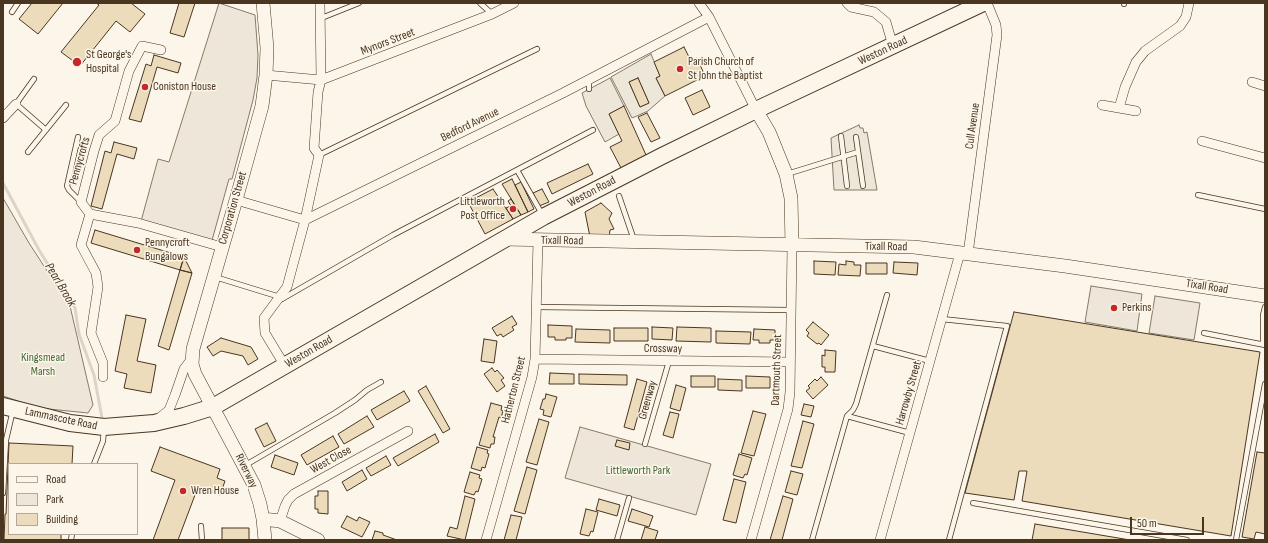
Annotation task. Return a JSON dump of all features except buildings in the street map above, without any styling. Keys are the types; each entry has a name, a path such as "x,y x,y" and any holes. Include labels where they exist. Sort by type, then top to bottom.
{"highway":[{"name":"Weston Road","path":"213,407 543,217 756,110 984,3"},
{"name":"Lammascote Road","path":"8,407 70,423 104,427 154,423 213,407"}],"street":[{"name":"Corporation Street","path":"213,407 195,374 192,364 192,356 262,106 266,75 267,48 263,3"},
{"path":"285,366 264,333 264,318 287,287 305,220 319,155 314,148 318,92 321,80 320,3"},
{"name":"Mynors Street","path":"266,75 321,80 492,14 514,3"},
{"path":"699,3 708,17 769,132 786,174 791,198 792,245"},
{"path":"847,3 851,7 865,7 886,22 893,46"},
{"name":"Cull Avenue","path":"964,253 997,35 996,25 988,3"},
{"path":"1119,108 1125,87 1136,62 1145,51 1163,40 1180,26 1186,17 1189,3"},
{"name":"Bedford Avenue","path":"305,220 556,97 708,17"},
{"name":"Pennycrofts","path":"90,214 81,202 99,135 115,121 129,71 142,46 161,50"},
{"path":"1252,82 1265,86"},
{"path":"3,118 16,104"},
{"path":"1102,105 1136,111"},
{"path":"1202,141 1265,158"},
{"path":"236,200 305,220"},
{"path":"104,376 104,363 91,333 98,287 96,273 81,245 90,214 138,224 222,247"},
{"name":"Tixall Road","path":"504,240 634,241 914,247 1089,269 1265,296"},
{"name":"Hatherton Street","path":"486,540 532,377 535,359 538,240"},
{"name":"Dartmouth Street","path":"751,540 788,409 790,392 792,245"},
{"name":"Harrowby Street","path":"880,540 942,319 964,253"},
{"path":"154,423 169,410 176,395 184,369 192,356"},
{"name":"Crossway","path":"535,359 790,362"},
{"name":"Riverway","path":"213,407 256,491 263,519 265,540"},
{"name":"West Close","path":"280,522 288,500 294,494 408,432"},
{"path":"263,519 280,522 318,540"}],"lane":[{"path":"12,12 18,3"},
{"path":"320,19 359,3"},
{"path":"480,3 492,14"},
{"path":"319,155 538,49"},
{"path":"34,79 16,104 46,130"},
{"path":"589,79 589,89"},
{"path":"28,152 66,105"},
{"path":"214,276 278,299 393,235 593,130"},
{"path":"841,136 847,186"},
{"path":"856,137 863,186"},
{"path":"78,138 67,186 81,202"},
{"path":"786,174 858,152"},
{"path":"518,170 543,217"},
{"path":"1198,195 1265,209"},
{"path":"619,196 634,241"},
{"path":"812,540 847,416 856,404 887,296"},
{"path":"537,306 790,310"},
{"path":"1204,333 1264,344 1263,315 1265,306"},
{"path":"942,319 1008,326 949,540"},
{"path":"873,346 930,361"},
{"name":"Greenway","path":"645,444 669,361"},
{"path":"244,466 335,413 381,382"},
{"path":"1236,540 1265,384"},
{"path":"3,493 4,445 8,407"},
{"path":"847,416 910,433"},
{"path":"94,463 103,441 104,427"},
{"path":"617,540 629,498"},
{"path":"973,503 1187,540"},
{"path":"201,526 202,540"}],"green space":[{"path":"219,3 255,15 258,55 257,78 253,100 232,179 229,179 211,244 140,225 158,159 169,162"},
{"name":"Kingsmead Marsh","path":"3,198 29,243 70,306 93,405 88,413 39,408 3,396"},
{"name":"Perkins","path":"1091,286 1142,294 1137,331 1085,322"},
{"name":"Perkins","path":"1155,296 1200,303 1194,340 1149,333"},
{"name":"Littleworth Park","path":"580,427 711,464 696,515 565,478"}],"shaded area":[{"path":"651,54 660,76 656,78 665,96 648,111 632,118 611,77","holes":["638,78 649,103 640,107 629,82"]},
{"path":"610,78 624,106 609,114 619,134 605,142 586,106 582,93"},
{"path":"859,125 860,128 863,128 864,133 867,132 877,190 834,190 831,138"}],"waterway":[{"name":"Pearl Brook","path":"3,183 39,250 75,308 79,334 94,375 102,418"}],"place":[{"name":"St George's Hospital","path":"77,62"},
{"name":"Parish Church of St John the Baptist","path":"680,69"},
{"name":"Coniston House","path":"145,87"},
{"name":"Littleworth Post Office","path":"513,209"},
{"name":"Pennycroft Bungalows","path":"137,250"},
{"name":"Perkins","path":"1114,308"},
{"name":"Wren House","path":"183,491"}]}
